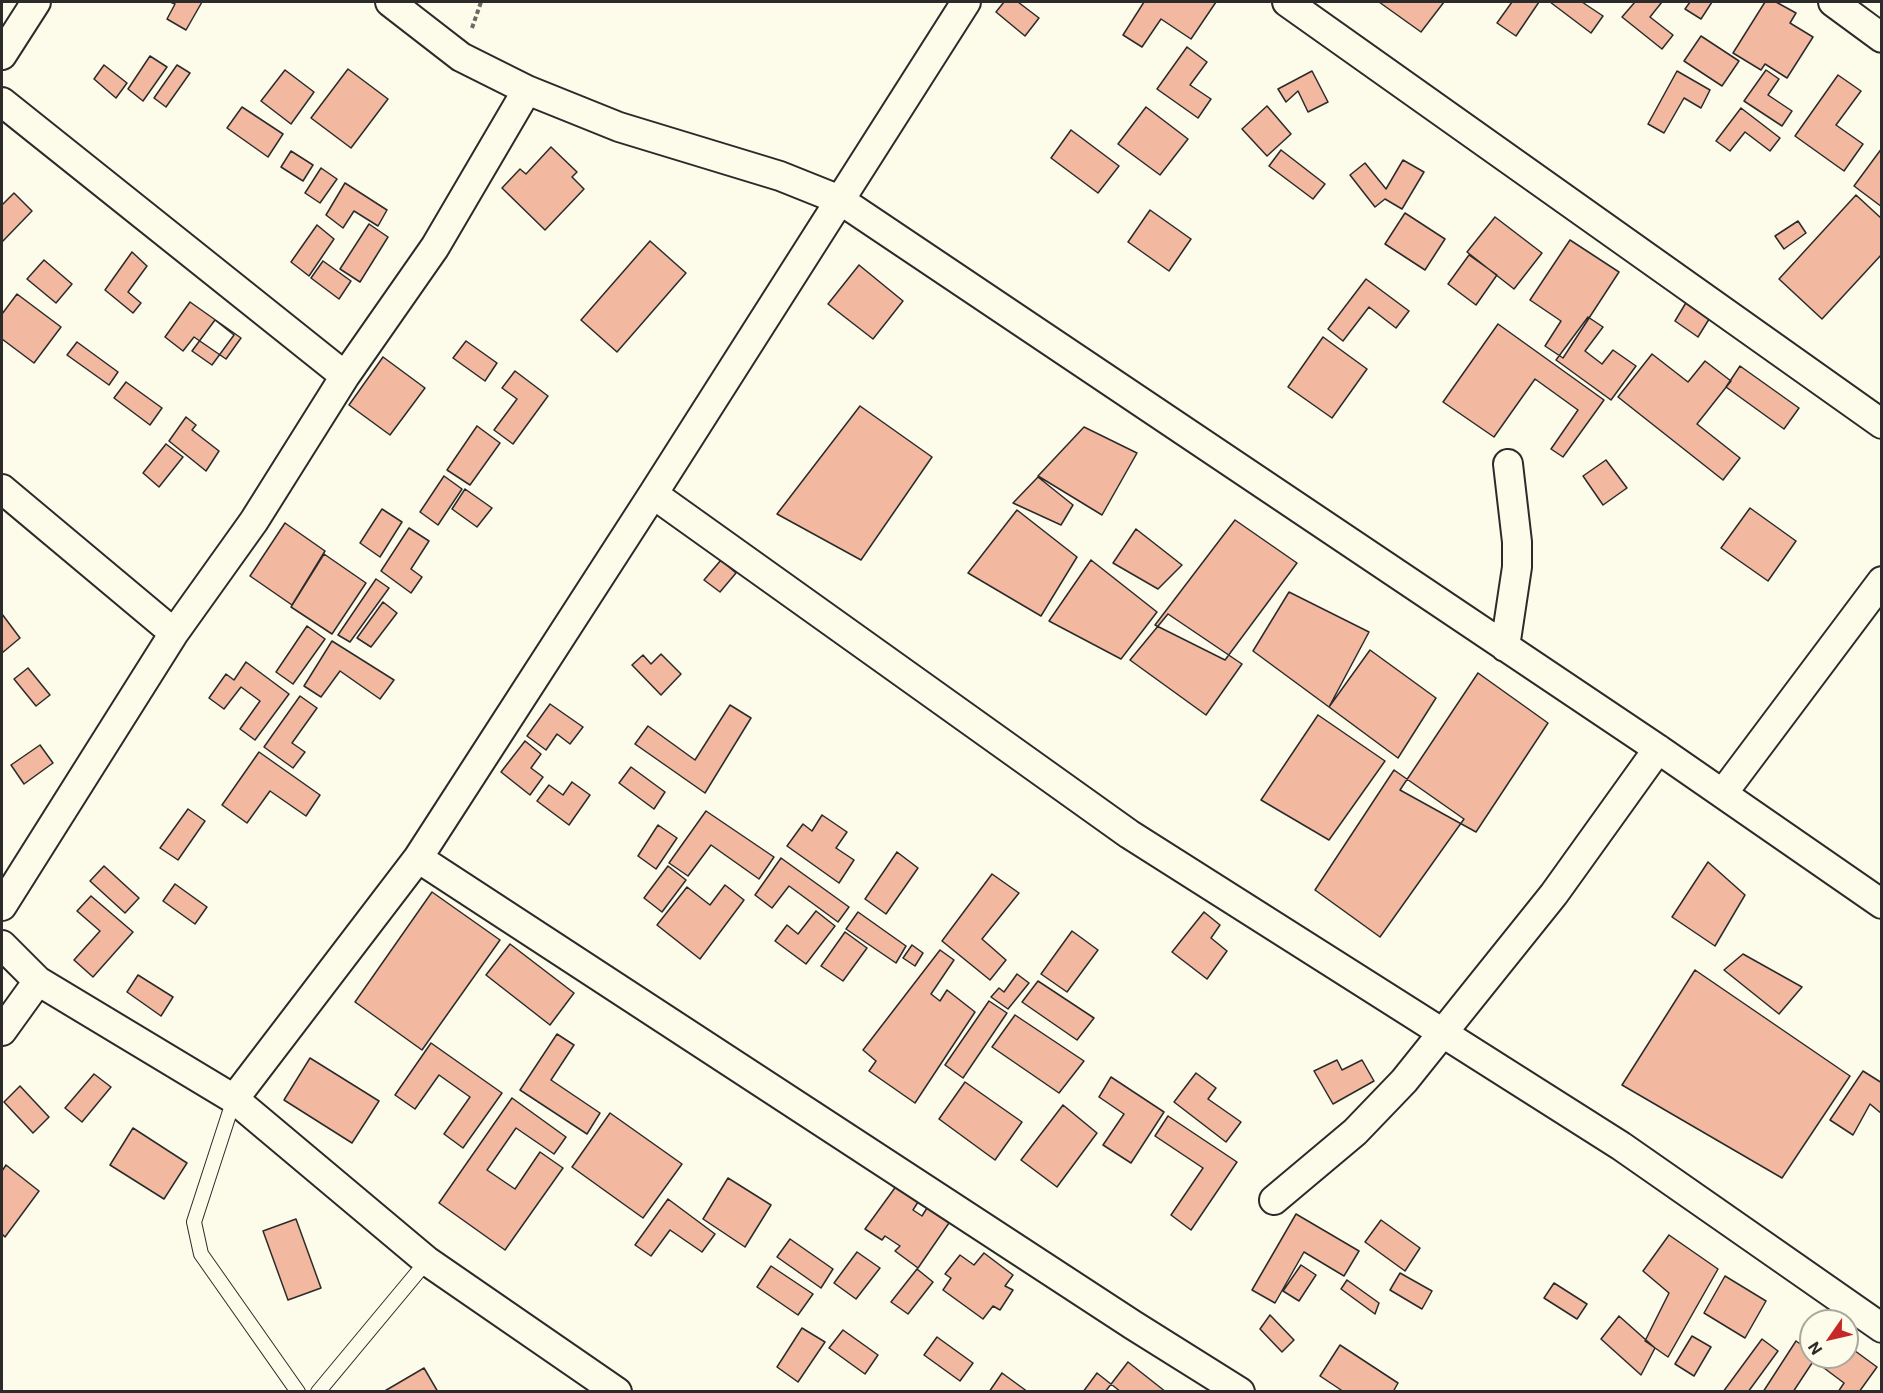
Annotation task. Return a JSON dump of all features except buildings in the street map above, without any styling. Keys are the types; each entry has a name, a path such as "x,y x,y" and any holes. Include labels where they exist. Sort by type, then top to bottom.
{"street":[{"path":"2,55 36,2"},
{"path":"390,2 461,57 527,90 619,127 780,176 840,200 1658,749 1881,904"},
{"path":"234,1099 418,858 966,2"},
{"path":"1287,2 1881,424"},
{"path":"1833,2 1881,38"},
{"path":"2,906 174,633 254,521 345,376 435,248 527,90"},
{"path":"2,102 345,376"},
{"path":"1505,647 1517,558 1508,464"},
{"path":"2,489 174,633"},
{"path":"653,494 1129,834 1621,1146 1881,1328"},
{"path":"1723,793 1881,580"},
{"path":"1274,1200 1354,1132 1404,1082 1554,894 1658,749"},
{"path":"418,858 1133,1325 1240,1392"},
{"path":"2,945 38,981 234,1099 427,1261 617,1392"},
{"path":"2,1031 38,981"}],"lane":[{"path":"234,1099 194,1222 201,1254 298,1392"},
{"path":"318,1392 427,1261"}]}
